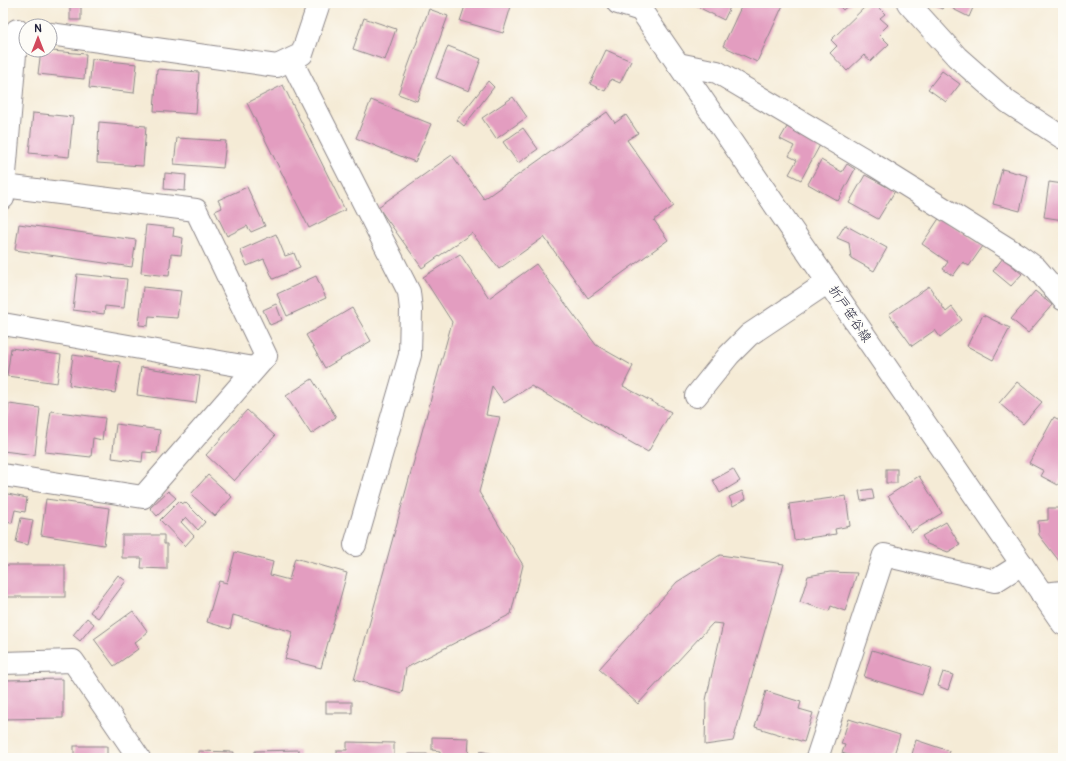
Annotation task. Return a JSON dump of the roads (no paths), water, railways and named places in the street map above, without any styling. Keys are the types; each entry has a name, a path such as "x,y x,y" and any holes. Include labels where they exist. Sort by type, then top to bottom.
{"street":[{"path":"58,35 277,66 302,54 320,3"},
{"path":"618,3 639,6"},
{"path":"908,3 957,57 1008,102 1063,138"},
{"name":"折戸笹谷線","path":"639,6 1022,564 1052,593 1063,624"},
{"path":"3,475 143,498 254,368 266,356 196,210 4,192 15,30"},
{"path":"291,60 409,292 410,298 410,355 356,545"},
{"path":"678,64 717,72 874,165 1018,255 1036,268 1063,299"},
{"path":"696,396 729,355 749,335 828,282"},
{"path":"3,324 254,368"},
{"path":"817,758 884,555 995,581 1022,564"},
{"path":"3,663 73,661 139,758"}]}
